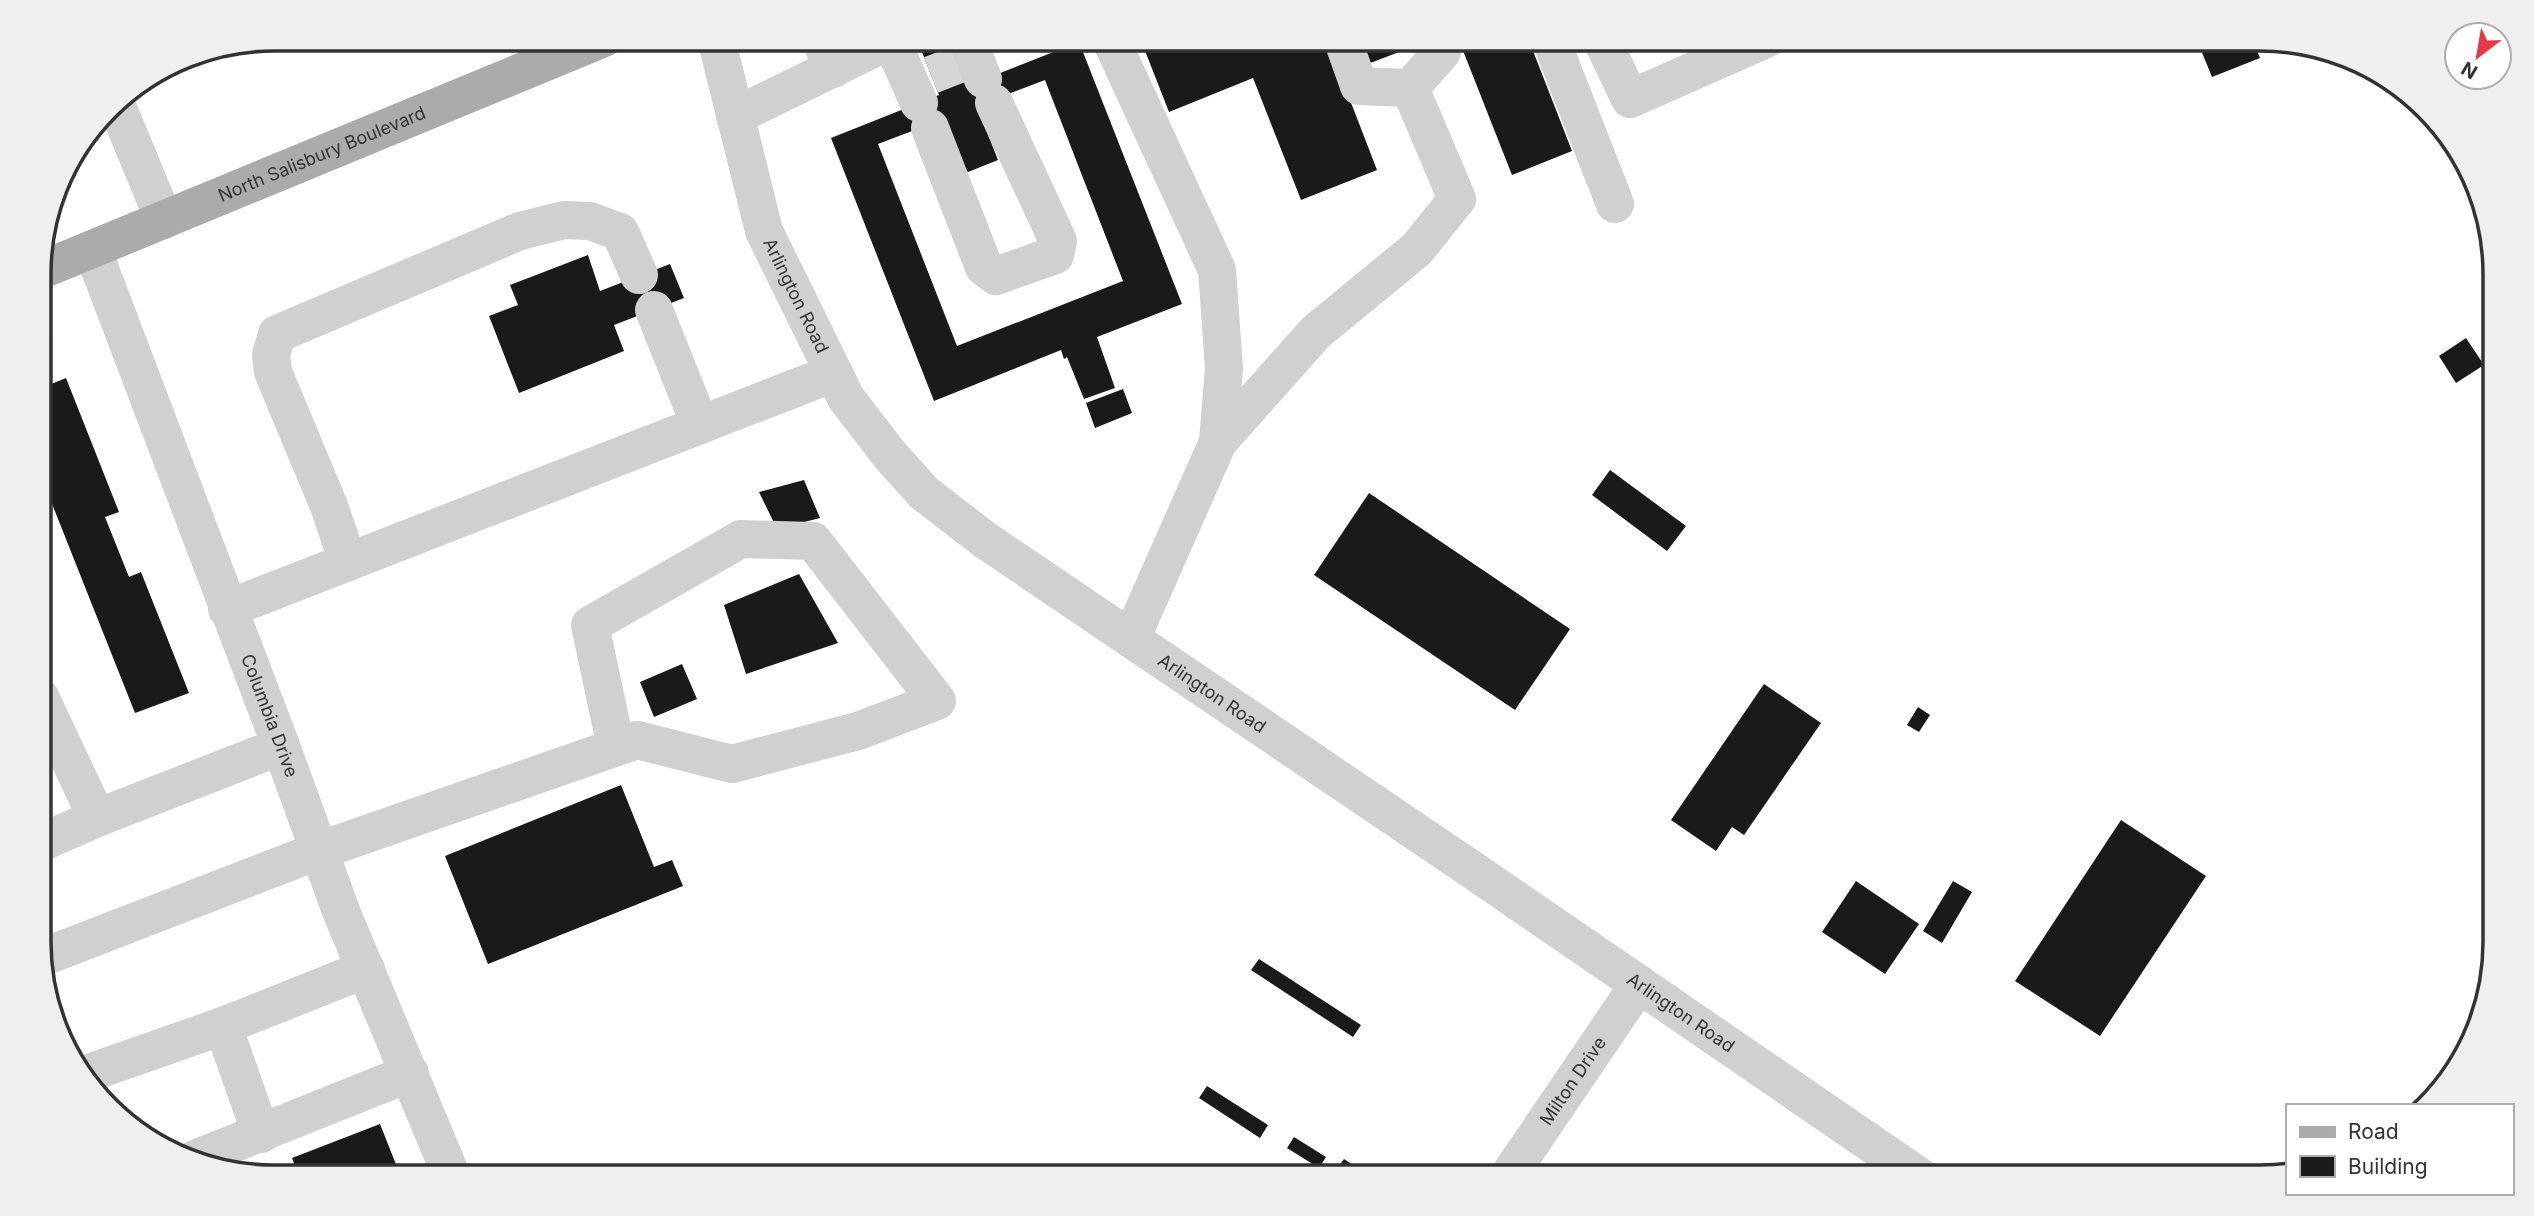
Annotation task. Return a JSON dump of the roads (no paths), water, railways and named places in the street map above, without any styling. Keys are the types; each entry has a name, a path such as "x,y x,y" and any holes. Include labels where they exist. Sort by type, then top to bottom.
{"main road":[{"name":"North Salisbury Boulevard","path":"51,267 573,51"}],"street":[{"name":"Arlington Road","path":"719,51 764,231 846,398 888,454 924,493 985,540 1903,1165"},
{"path":"910,51 952,81"},
{"path":"1116,51 1217,270 1224,368 1218,442"},
{"path":"1347,51 1359,86 1410,88 1442,51"},
{"path":"1555,51 1615,204"},
{"path":"1607,51 1630,99 1739,51"},
{"path":"735,116 827,54"},
{"path":"1131,639 1218,442 1316,332 1417,249 1457,199 1410,88"},
{"path":"120,113 164,220"},
{"path":"348,562 273,372 271,355 277,334 520,231 564,220 590,221 620,232 639,275"},
{"name":"Columbia Drive","path":"93,251 281,746 318,851 447,1165"},
{"path":"654,310 700,425"},
{"path":"227,609 834,373"},
{"path":"52,954 318,851 637,740 732,764 858,731 937,701 813,541 741,539 590,625 616,747"},
{"path":"51,720 97,818"},
{"path":"51,838 281,746"},
{"path":"93,1072 223,1026 366,969"},
{"name":"Milton Drive","path":"1516,1165 1639,984"},
{"path":"223,1026 261,1134"},
{"path":"207,1155 410,1073"}],"tunnel":[{"path":"931,75 959,64"}]}
